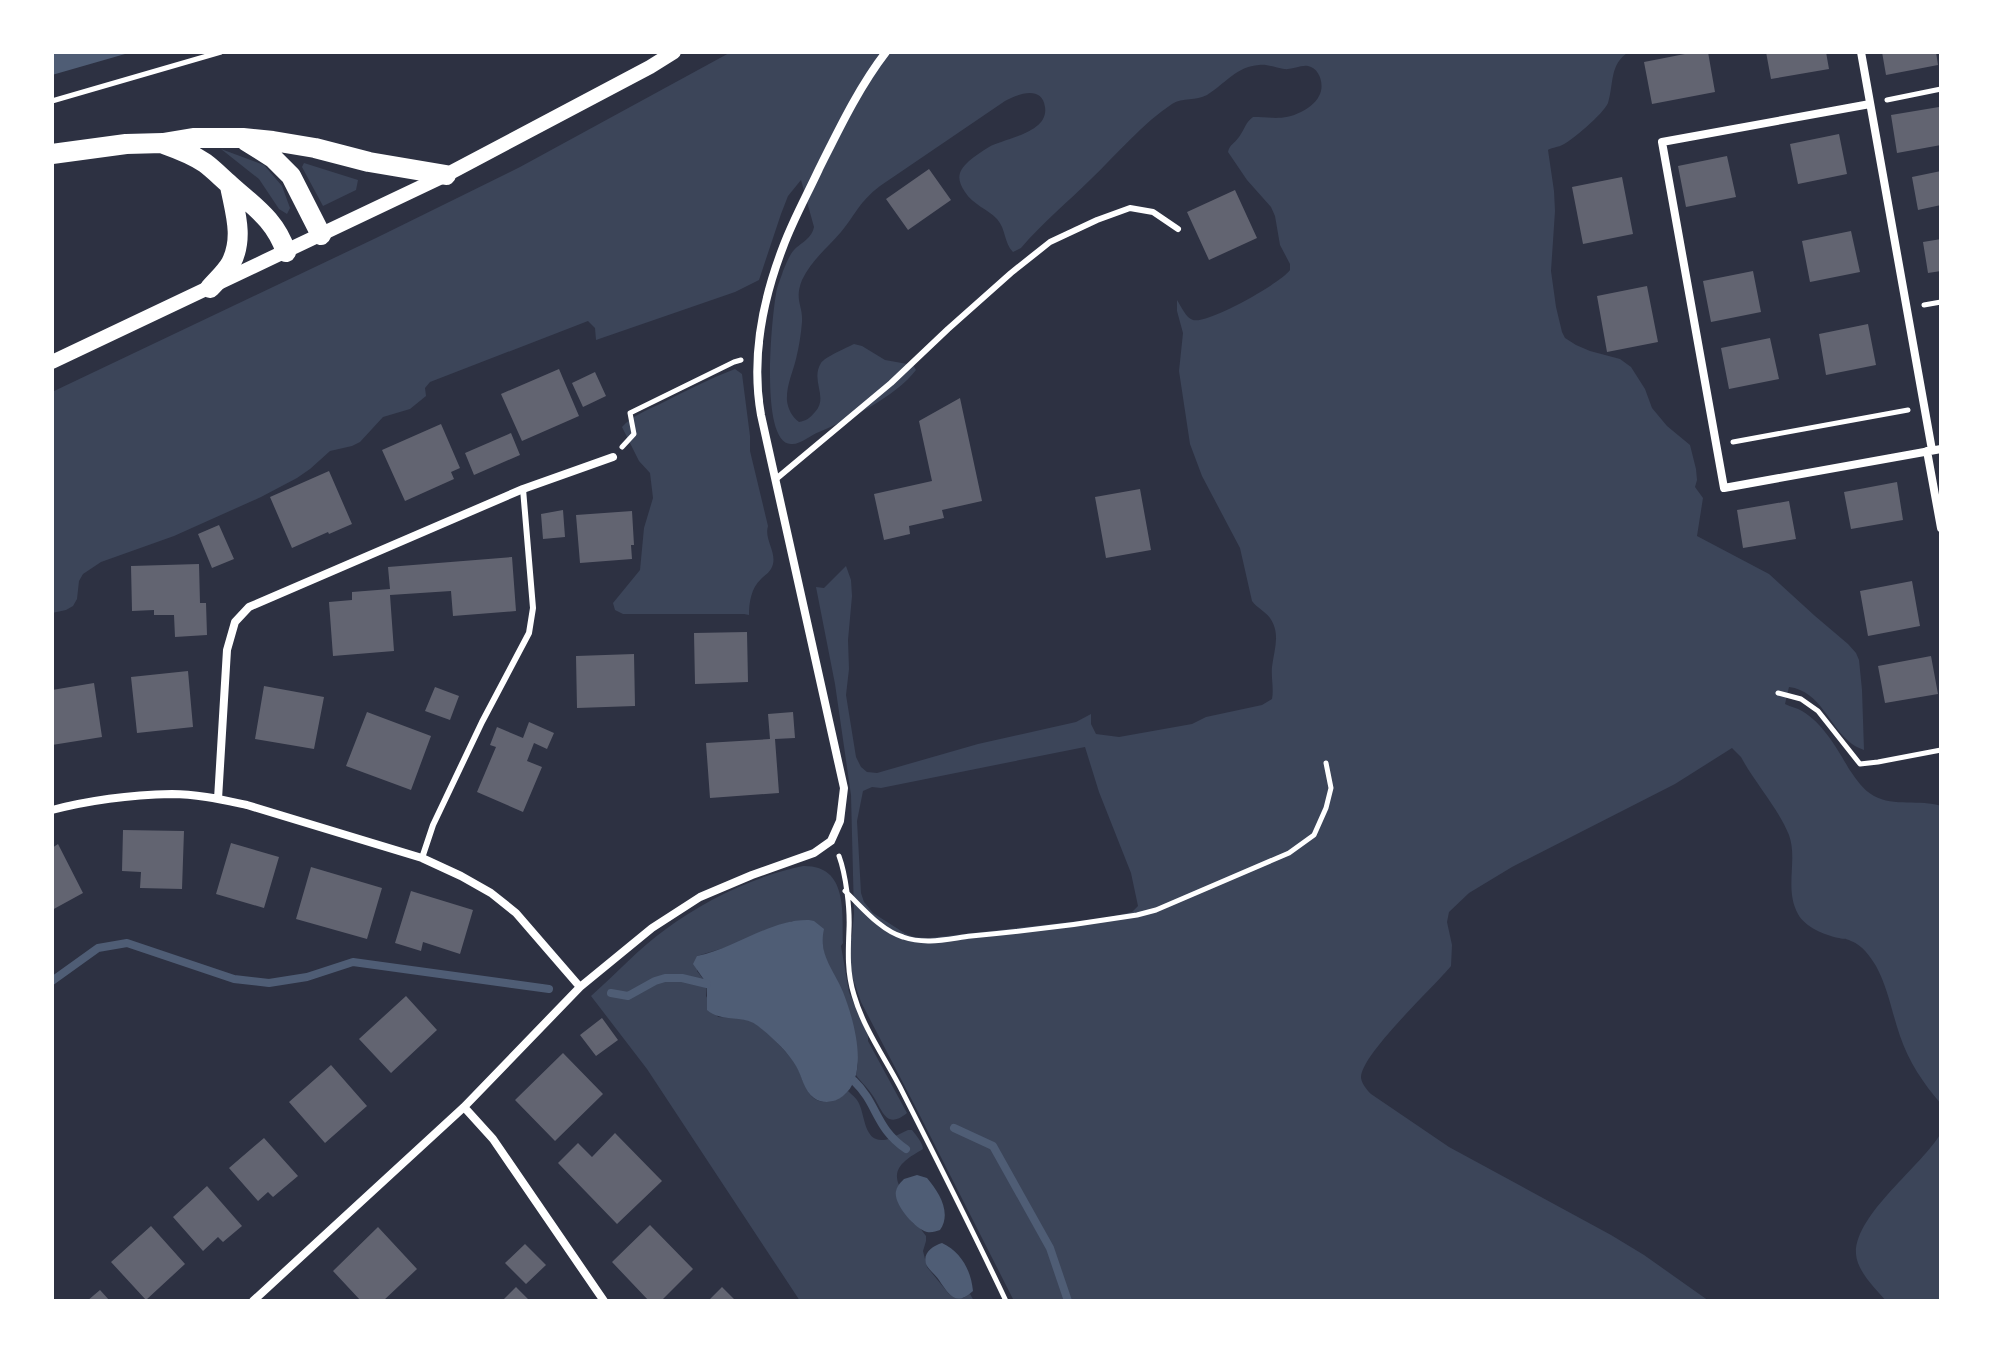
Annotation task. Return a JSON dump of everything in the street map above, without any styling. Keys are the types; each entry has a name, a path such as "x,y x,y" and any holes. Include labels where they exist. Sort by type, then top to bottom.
{"main road":[{"path":"52,154 193,138 243,138 315,148 369,162 446,175"},
{"path":"243,138 273,158 291,176 321,235"},
{"path":"163,143 207,164 263,212 282,239 286,252"},
{"path":"210,288 230,265 238,244 238,225 230,186"}],"street":[{"path":"52,362 446,175 674,52"},
{"path":"253,1301 464,1107 580,987 652,928 700,897 814,853 831,841 840,821 844,788 757,392 761,326 770,285 784,244 841,124 886,52"},
{"path":"1861,52 1934,450 1941,528"},
{"path":"1870,104 1662,142 1716,445 1724,488 1934,450"},
{"path":"218,799 227,650 235,622 249,607 523,489 613,457"},
{"path":"52,810 104,800 173,794 218,799 422,858 471,881 516,913 580,987"},
{"path":"464,1107 493,1139 604,1301"}],"lane":[{"path":"776,479 891,383 1050,242 1130,208 1153,212 1178,229"},
{"path":"422,858 433,825 529,633 533,608 523,489"}],"path":[{"path":"52,101 221,52"},
{"path":"1870,104 1941,89"},
{"path":"613,457 634,434 630,413 734,362"},
{"path":"1716,445 1924,407"},
{"path":"1778,693 1801,699 1818,711 1860,764 1941,750"},
{"path":"845,891 888,929 903,937 928,942 1021,932 1156,910 1289,853 1314,835 1331,788 1326,763"},
{"path":"831,841 841,862 849,930 848,965 854,997 1006,1301"}],"shaded area":[{"path":"52,52 132,52 52,75"},
{"path":"731,52 1629,52 1615,68 1605,108 1572,139 1548,150 1555,211 1551,271 1562,332 1576,345 1620,359 1631,367 1645,389 1652,408 1667,426 1690,445 1696,469 1695,487 1703,498 1697,536 1769,574 1856,653 1862,690 1864,750 1844,737 1809,695 1789,687 1785,704 1817,722 1857,781 1870,793 1890,801 1941,806 1941,1104 1908,1055 1884,983 1868,955 1855,943 1816,930 1798,914 1792,895 1789,835 1773,805 1732,748 1675,784 1512,867 1469,893 1449,912 1451,966 1372,1054 1361,1078 1371,1094 1449,1147 1611,1235 1709,1301 1014,1301 861,1002 853,979 849,956 854,914 851,795 835,684 816,587 824,588 846,566 852,596 846,695 856,757 867,772 877,773 978,744 1076,722 1091,714 1091,724 1096,734 1119,737 1192,724 1206,717 1262,705 1272,699 1276,636 1273,624 1252,601 1240,548 1202,476 1190,444 1179,371 1183,333 1177,300 1190,319 1201,320 1244,301 1290,270 1271,207 1228,152 1253,117 1288,117 1311,106 1321,92 1320,78 1316,70 1308,66 1287,69 1251,66 1207,95 1172,104 1140,130 1021,248 1013,252 1000,223 968,196 960,183 960,175 965,165 984,150 1040,123 1045,107 1039,96 1029,93 1005,101 880,186 862,203 802,280 799,298 802,327 788,390 788,407 799,422 811,416 820,401 817,376 821,363 854,344 885,360 913,365 916,370 871,406 802,441 791,444 781,438 771,402 770,377 777,288 791,254 810,236 814,227 801,180 788,196 759,280 735,292 596,340 595,328 588,321 430,382 425,388 426,396 410,409 383,417 360,442 330,451 297,478 174,536 101,562 83,574 73,606 52,613 52,392 520,167","holes":["1085,747 1131,873 1138,906 1132,912 1106,918 928,938 906,934 873,913 864,902 857,821 863,791"]},
{"path":"221,149 264,165 282,186 290,208 287,214 279,209 259,179"},
{"path":"304,163 358,180 356,190 323,206 302,167"},
{"path":"735,369 742,374 750,451 768,526 772,567 755,587 749,615 623,614 615,610 613,603 640,570 644,528 653,498 650,473 639,461 622,427 645,411"},
{"path":"803,866 828,873 840,892 841,946 849,992 868,1041 907,1113 890,1119 856,1075 858,1064 822,940 792,921 697,956 697,971 707,984 706,996 718,1017 752,1022 772,1038 796,1065 806,1089 814,1098 832,1101 848,1091 858,1101 873,1137 884,1140 912,1130 923,1149 899,1168 896,1191 913,1223 926,1236 923,1251 927,1267 949,1294 963,1298 970,1294 974,1301 800,1301 647,1069 591,996 646,944 697,909 731,890"},
{"path":"809,920 824,929 825,955 843,992 857,1047 856,1075 851,1087 840,1098 828,1102 811,1095 789,1055 758,1026 707,1010 707,984 693,964 697,956 766,929"},
{"path":"1941,1133 1941,1301 1886,1301 1860,1267 1856,1254 1858,1239 1877,1207"},
{"path":"917,1175 927,1178 942,1203 945,1217 940,1230 922,1230 898,1202 896,1191 899,1184"},
{"path":"942,1243 964,1262 973,1291 967,1296 953,1297 927,1266 925,1258 928,1251"}],"building":[{"path":"1708,52 1715,92 1652,104 1644,62"},
{"path":"1766,52 1826,52 1829,69 1771,79"},
{"path":"1882,52 1936,52 1938,65 1886,75"},
{"path":"1939,107 1941,145 1897,153 1891,115"},
{"path":"1839,134 1847,174 1798,184 1790,144"},
{"path":"1727,156 1736,197 1686,207 1678,166"},
{"path":"929,169 951,200 908,230 886,199"},
{"path":"1941,171 1941,205 1918,210 1912,177"},
{"path":"1622,177 1633,234 1583,244 1572,187"},
{"path":"1235,190 1257,238 1209,260 1187,212"},
{"path":"1851,231 1860,272 1810,282 1802,241"},
{"path":"1941,239 1941,271 1928,273 1923,242"},
{"path":"1753,271 1761,312 1711,322 1703,281"},
{"path":"1647,286 1658,342 1607,352 1597,296"},
{"path":"1868,324 1876,365 1826,375 1819,334"},
{"path":"1770,338 1779,379 1729,389 1721,348"},
{"path":"559,369 579,416 522,441 501,394"},
{"path":"595,372 606,396 583,407 572,383"},
{"path":"960,398 982,501 942,510 944,518 909,526 910,534 884,540 874,494 932,481 919,421"},
{"path":"441,424 460,468 451,472 454,479 405,501 382,450"},
{"path":"511,433 520,455 474,475 465,453"},
{"path":"329,471 352,524 292,548 270,497"},
{"path":"1897,482 1903,520 1851,529 1844,492"},
{"path":"1140,489 1151,550 1106,558 1095,497"},
{"path":"1789,501 1796,539 1743,548 1737,510"},
{"path":"563,510 565,537 543,539 541,514"},
{"path":"632,511 632,559 580,563 576,515"},
{"path":"219,525 234,559 212,568 198,534"},
{"path":"512,557 516,611 453,616 451,591 390,595 394,651 333,656 329,602 352,600 352,592 390,589 388,567"},
{"path":"199,564 200,603 206,603 207,635 175,637 174,615 154,615 154,610 132,611 131,566"},
{"path":"1912,581 1920,626 1868,636 1860,591"},
{"path":"747,632 748,682 695,684 694,633"},
{"path":"634,654 635,706 577,708 576,656"},
{"path":"1931,656 1938,694 1885,703 1878,666"},
{"path":"188,671 193,727 137,733 131,677"},
{"path":"94,683 102,737 52,745 52,690"},
{"path":"264,686 324,697 314,749 255,739"},
{"path":"435,687 459,696 450,720 425,711"},
{"path":"367,712 431,736 411,790 346,766"},
{"path":"793,712 795,738 775,739 779,793 710,798 706,743 770,739 768,714"},
{"path":"529,722 554,733 547,749 534,743 527,761 542,767 523,812 477,792 496,747 490,745 497,727 523,738"},
{"path":"123,830 184,831 182,889 140,888 141,872 122,871"},
{"path":"231,843 279,857 264,908 216,894"},
{"path":"58,844 83,893 52,910 52,848"},
{"path":"311,867 382,888 367,939 296,919"},
{"path":"411,891 473,910 460,954 423,942 421,951 395,943"},
{"path":"406,996 437,1030 391,1073 359,1039"},
{"path":"602,1018 618,1040 596,1056 580,1035"},
{"path":"563,1053 603,1094 555,1141 515,1100"},
{"path":"331,1065 367,1106 325,1143 289,1102"},
{"path":"615,1133 662,1181 617,1224 558,1163 578,1143 592,1157"},
{"path":"264,1138 298,1176 273,1197 268,1192 258,1201 229,1168"},
{"path":"207,1186 242,1226 223,1242 218,1237 203,1251 173,1217"},
{"path":"650,1225 693,1269 661,1301 649,1301 612,1262"},
{"path":"151,1226 185,1264 146,1300 111,1262"},
{"path":"378,1227 417,1269 383,1301 361,1301 333,1271"},
{"path":"525,1244 546,1265 526,1284 505,1263"},
{"path":"516,1287 530,1301 502,1301"},
{"path":"722,1287 736,1301 708,1301"},
{"path":"100,1290 110,1301 87,1301"}],"waterway":[{"path":"52,981 98,948 127,943 234,979 269,983 307,977 353,962 549,989"},
{"path":"611,993 628,996 665,978 682,978 707,984"},
{"path":"854,1081 868,1098 888,1133 906,1149"},
{"path":"954,1128 993,1146 1050,1248 1068,1301"}]}
